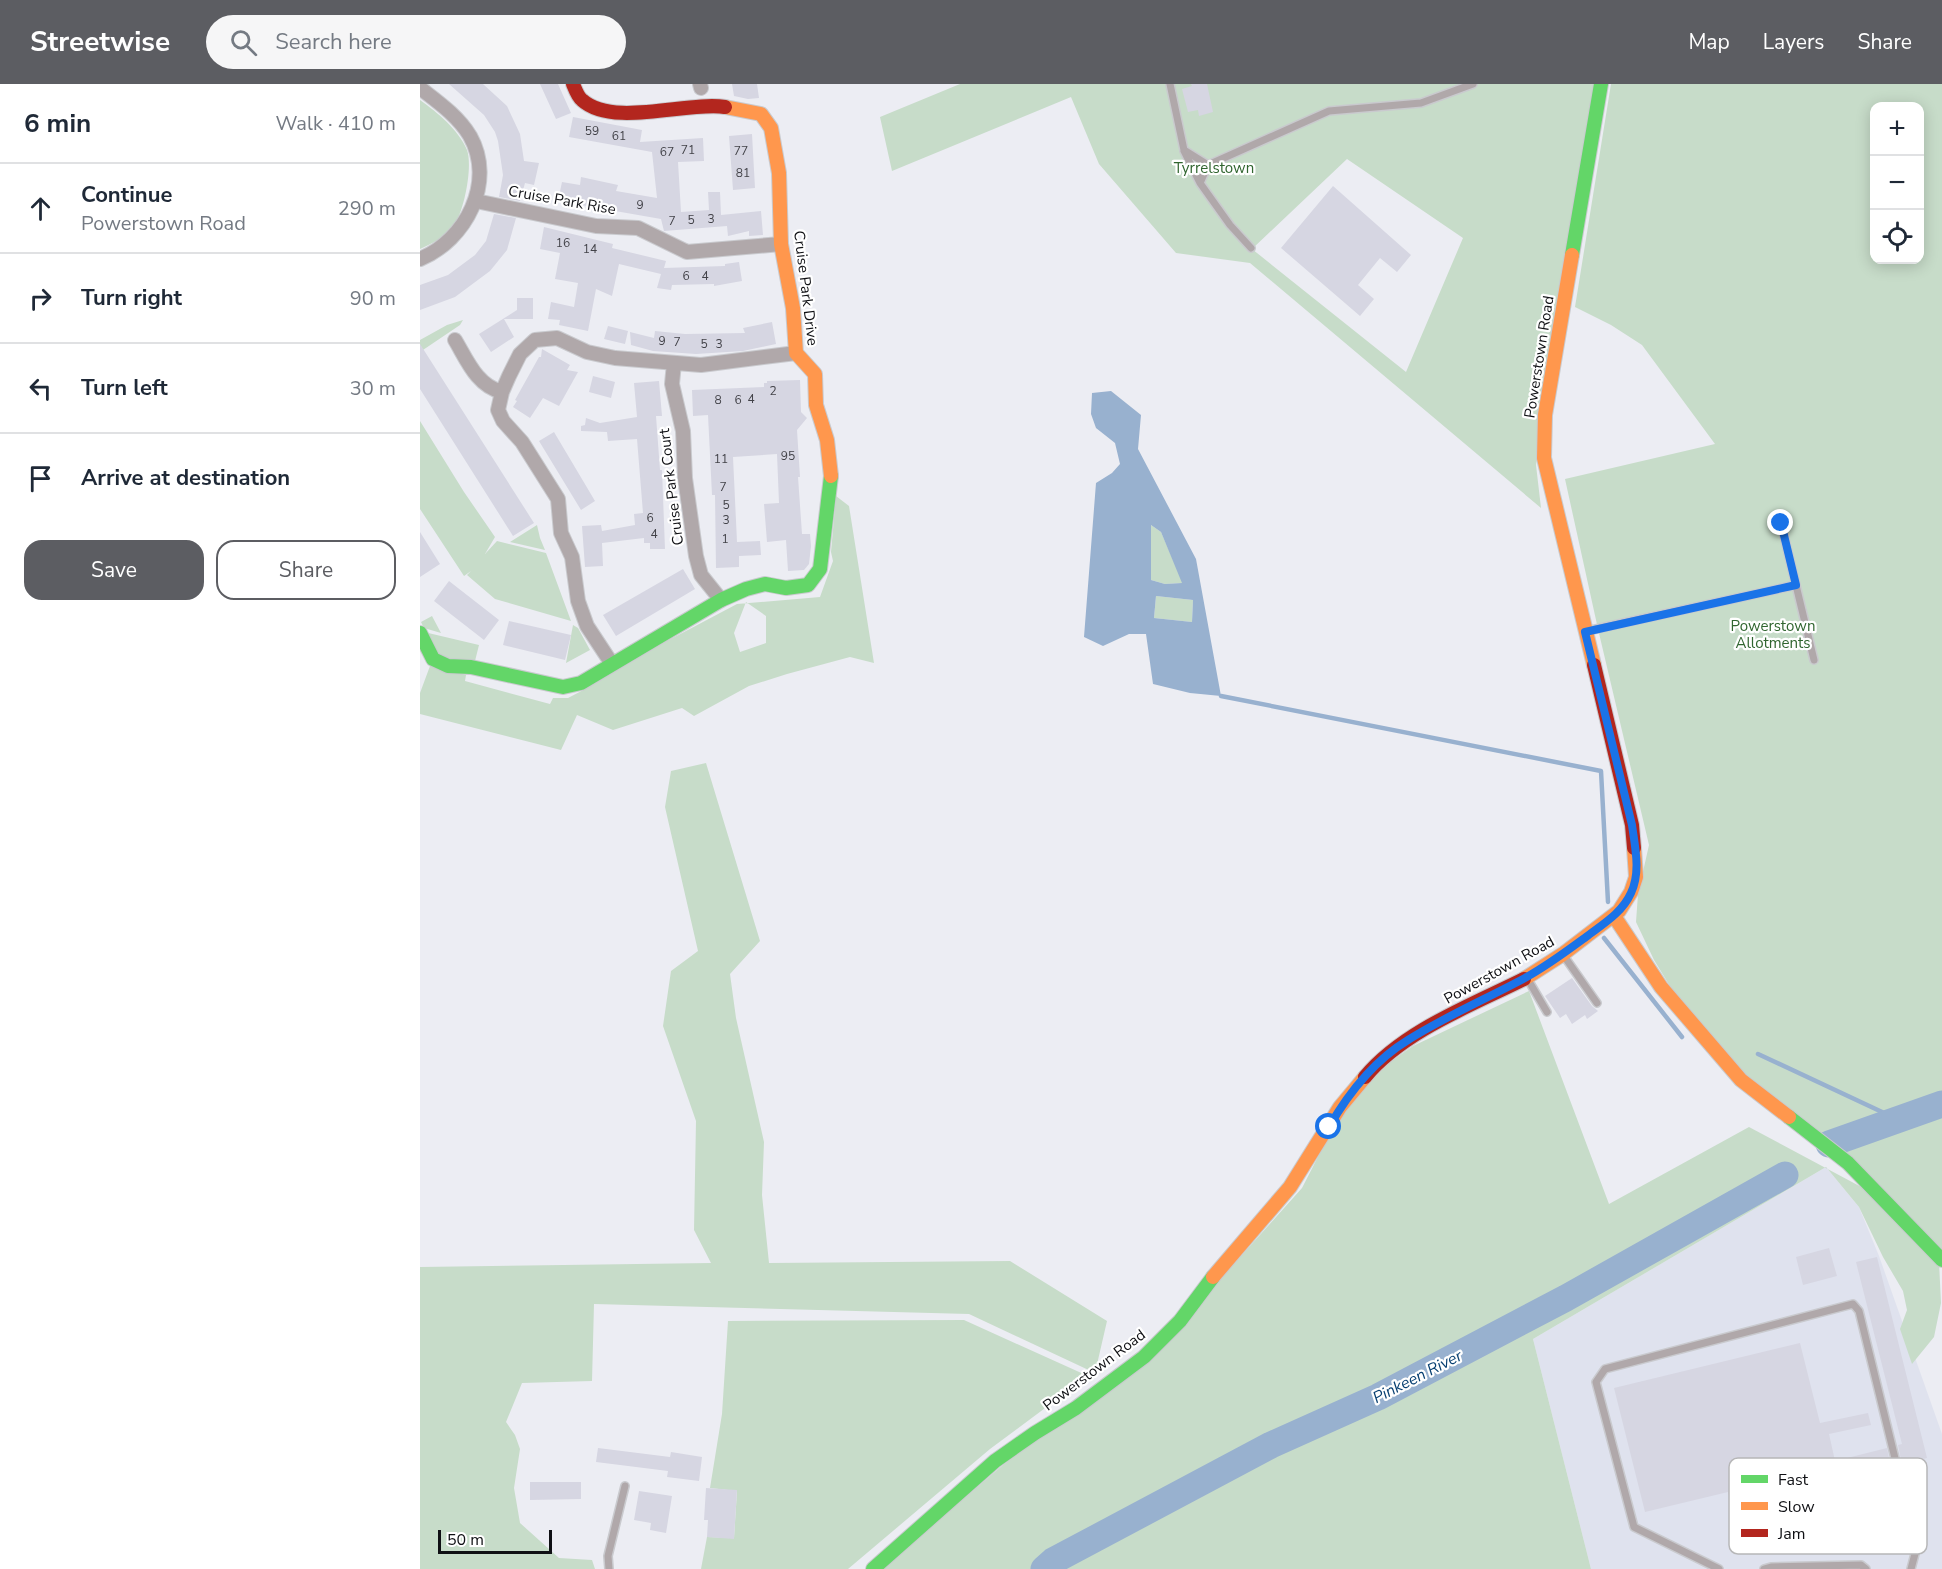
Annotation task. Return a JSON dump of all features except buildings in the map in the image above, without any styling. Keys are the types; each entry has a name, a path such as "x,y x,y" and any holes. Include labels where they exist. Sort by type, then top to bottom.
{"street":[{"name":"Cruise Park Drive","path":"420,633 433,659 448,666 471,667 563,687 581,683 721,600 765,584 786,588 808,585 820,569 832,481 827,440 816,405 815,374 796,352 794,308 781,244 779,173 771,128 761,114 721,106 628,113 598,109 581,100 573,84"},
{"name":"Powerstown Road","path":"873,1569 995,1461 1076,1408 1144,1357 1180,1321 1228,1258 1290,1187 1340,1107 1370,1071 1406,1041 1527,977 1563,954 1614,916 1631,892 1636,877 1632,825 1544,458 1545,415 1601,84"},
{"path":"420,88 458,118 470,136 480,168 476,201 464,222 429,256 420,259"},
{"name":"Cruise Park Rise","path":"476,201 596,226 638,228 687,252 781,244"},
{"path":"612,664 587,626 578,601 572,557 561,533 558,499 522,442 503,421 498,410 502,392 520,354 535,340 557,338 587,352 615,358 701,365 796,352"},
{"path":"455,340 481,381 490,389 502,392"},
{"name":"Cruise Park Court","path":"674,363 672,384 683,431 685,478 696,556 701,575 721,600"},
{"path":"1614,916 1661,987 1741,1080 1848,1163 1942,1260"}],"lane":[{"path":"1170,84 1184,150 1200,183 1230,225 1251,248"},
{"path":"1200,183 1208,165 1329,111 1421,103 1473,84"},
{"path":"1184,150 1208,165"},
{"path":"1781,523 1814,660"},
{"path":"1585,632 1796,585"},
{"path":"1563,954 1597,1003"},
{"path":"1527,977 1547,1012"},
{"path":"1719,1569 1634,1527 1596,1382 1605,1370 1853,1304 1859,1311 1895,1458"},
{"path":"609,1569 608,1556 625,1486"},
{"path":"1911,1569 1915,1554"},
{"path":"1764,1569 1861,1565 1866,1569"}],"shaded area":[{"path":"1826,1167 1859,1207 1879,1256 1942,1434 1942,1569 1591,1569 1533,1339"}],"green space":[{"name":"Tyrrelstown","path":"960,84 1594,84 1536,465 1541,508 1250,263 1176,253 1099,164 1071,97 892,171 880,117","holes":["1347,159 1463,238 1406,372 1252,249"]},
{"name":"Powerstown Allotments","path":"1611,84 1942,84 1942,1249 1742,1075 1681,1004 1654,960 1636,922 1638,894 1649,845 1565,479 1715,444 1642,345 1611,325 1575,307"},
{"path":"420,100 453,128 467,150 469,167 464,200 454,226 443,236 420,249"},
{"path":"463,320 460,325 420,352 420,340 447,325"},
{"path":"420,421 495,537 485,554 497,541 546,553 571,621 495,599 467,575 471,571 464,576 420,509"},
{"path":"836,496 849,506 874,663 850,657 787,674 749,686 694,716 682,708 613,730 577,715 561,750 420,714 420,693 430,666 466,675 465,681 550,704 553,698 568,698 737,604 746,603 734,633 740,652 766,643 766,616 748,603 820,597 833,561 831,552"},
{"path":"537,525 545,550 510,542"},
{"path":"1151,525 1161,532 1183,583 1165,584 1151,580"},
{"path":"1156,596 1193,600 1192,622 1154,618"},
{"path":"432,616 441,633 424,628 421,622"},
{"path":"573,625 578,628 590,650 566,663"},
{"path":"424,632 479,645 474,665 438,657"},
{"path":"706,763 760,941 730,974 736,1018 764,1142 762,1195 769,1263 1010,1261 1107,1321 1095,1373 969,1314 594,1304 592,1381 522,1383 506,1422 515,1435 520,1449 514,1488 520,1523 559,1558 592,1560 595,1569 420,1569 420,1267 711,1263 694,1230 696,1121 663,1026 671,971 698,951 665,807 671,771"},
{"path":"1529,991 1609,1204 1749,1127 1825,1168 1533,1339 1591,1569 882,1569 1003,1465 1147,1361 1302,1188 1343,1108 1379,1070 1413,1046"},
{"path":"1828,1169 1880,1197 1939,1262 1941,1303 1934,1337 1912,1364 1900,1329 1907,1310 1903,1291 1883,1257 1859,1207"},
{"path":"964,1320 1088,1376 990,1449 848,1569 701,1569 707,1537 734,1538 737,1491 710,1488 722,1414 728,1321"}],"water":[{"path":"1111,391 1141,415 1138,449 1196,559 1221,696 1190,693 1153,684 1146,634 1129,634 1103,646 1084,637 1096,483 1112,473 1120,464 1115,443 1096,428 1091,414 1092,393","holes":["1151,525 1161,532 1182,583 1165,584 1151,580","1156,596 1193,600 1192,622 1154,618"]}],"waterway":[{"path":"1221,696 1601,771 1608,902"},
{"path":"1604,938 1682,1037"},
{"path":"1758,1054 1897,1119"},
{"name":"Pinkeen River","path":"1829,1144 1942,1104"},
{"name":"Pinkeen River","path":"1044,1569 1053,1561 1271,1445 1378,1397 1566,1298 1785,1175"}],"traffic: fast":[{"path":"1572,255 1601,84"},
{"path":"420,633 433,659 448,666 471,667 563,687 581,683 721,600 746,589 765,584 786,588 808,585 820,569 831,476"},
{"path":"1789,1117 1848,1163 1942,1260"},
{"path":"873,1569 995,1461 1076,1408 1144,1357 1180,1321 1213,1277"}],"traffic: slow":[{"path":"725,107 761,114 771,128 779,173 781,244 793,308 796,353 815,374 816,405 827,440 831,476"},
{"path":"1572,255 1545,415 1544,458 1594,665"},
{"path":"1524,979 1563,954 1619,911 1631,892 1636,877 1634,848"},
{"path":"1614,916 1661,987 1741,1080 1789,1117"},
{"path":"1213,1277 1290,1187 1340,1107 1365,1077"}],"traffic: jam":[{"path":"573,84 582,100 596,108 612,112 631,113 691,107 725,107"},
{"path":"1594,665 1632,825 1634,848"},
{"path":"1365,1077 1399,1046 1439,1020 1524,979"}],"route":[{"path":"1329,1127 1340,1107 1370,1071 1406,1041 1527,977 1563,954 1619,911 1631,892 1636,877 1636,855 1632,825 1585,632 1796,585 1781,523"}]}
